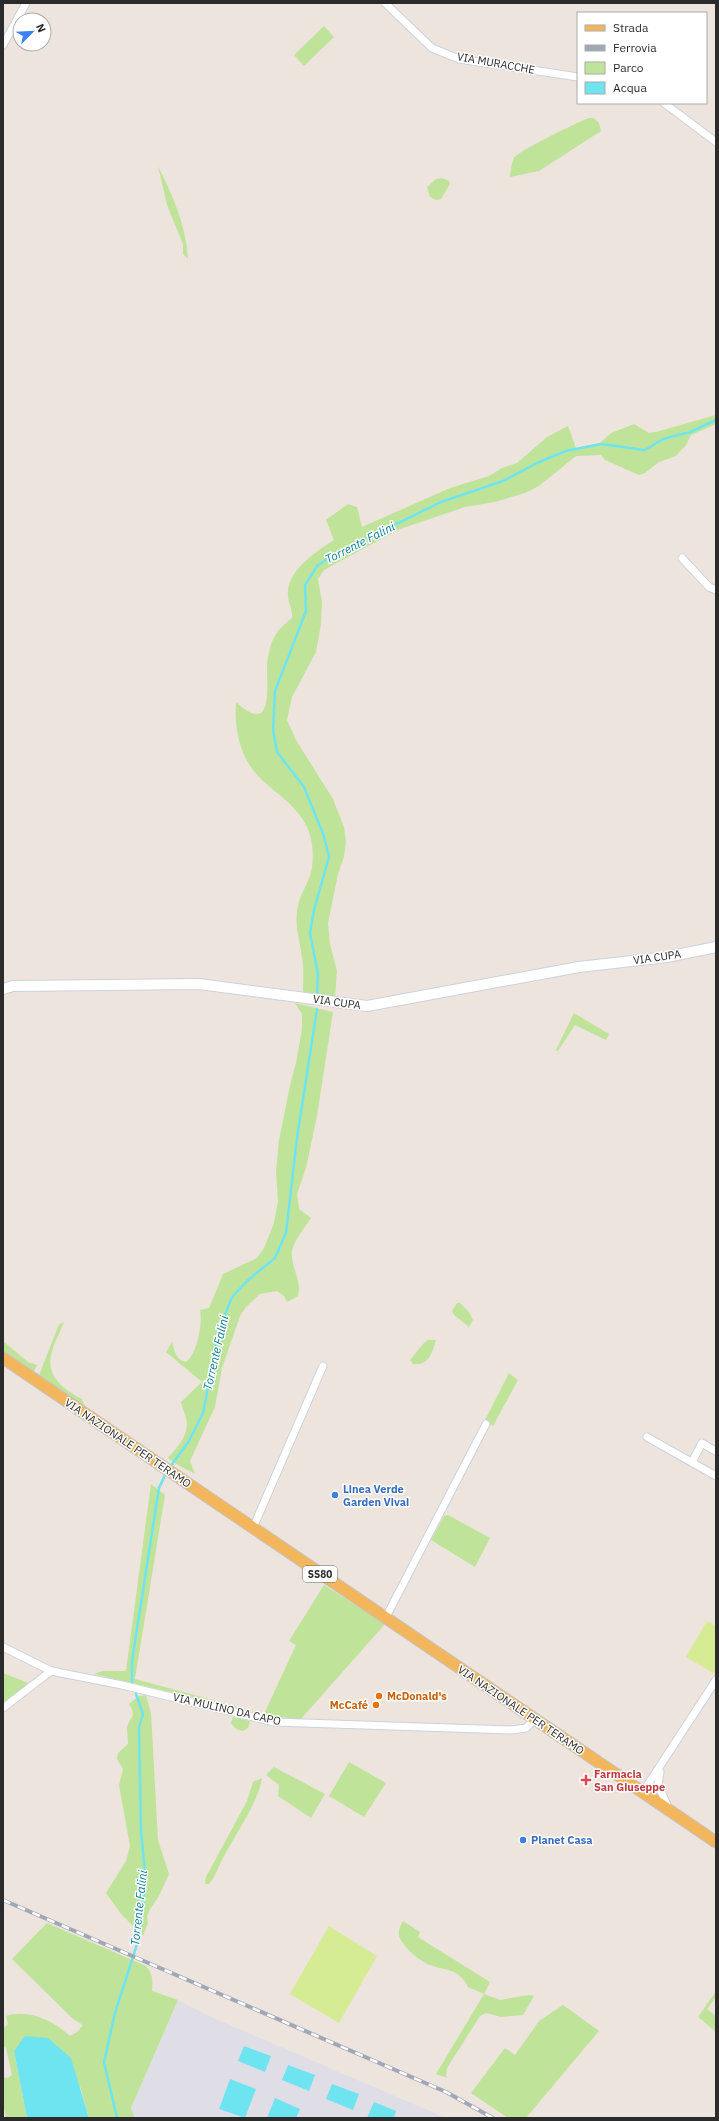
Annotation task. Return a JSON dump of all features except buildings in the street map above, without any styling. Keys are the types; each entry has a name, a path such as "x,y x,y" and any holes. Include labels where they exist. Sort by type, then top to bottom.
{"main road":[{"name":"VIA NAZIONALE PER TERAMO","path":"3,1358 716,1842"}],"street":[{"path":"3,45 26,3"},
{"name":"VIA MURACCHE","path":"385,3 432,48 459,59 577,77"},
{"path":"665,104 716,142"},
{"path":"682,558 709,587 716,590"},
{"name":"VIA CUPA","path":"3,989 13,986 199,984 367,1006 579,967 667,957 716,947"},
{"path":"253,1528 323,1366"},
{"path":"385,1618 486,1424"},
{"path":"647,1437 716,1476"},
{"path":"692,1462 702,1444 715,1451"},
{"name":"VIA MULINO DA CAPO","path":"3,1647 51,1671 122,1685 274,1722 511,1730 526,1728 535,1719"},
{"path":"3,1708 51,1671"},
{"path":"643,1792 663,1764 716,1680"},
{"path":"663,1764 658,1785 672,1812"}],"shaded area":[{"path":"178,2000 211,2017 446,2118 135,2118 131,2108"}],"green space":[{"path":"324,26 334,37 304,66 294,55"},
{"path":"589,118 594,118 599,123 601,131 539,171 510,177 513,160 518,154"},
{"path":"158,166 169,188 182,223 188,259 183,254 183,244 167,205"},
{"path":"442,178 449,181 450,184 441,199 436,200 430,197 427,187 436,179"},
{"path":"716,415 716,424 691,435 686,445 676,456 659,462 645,473 639,475 605,460 601,455 576,456 539,486 525,493 495,502 465,507 400,529 324,570 318,579 322,602 321,624 316,652 292,697 287,720 296,740 333,799 344,827 346,842 344,857 338,874 328,923 330,944 337,971 335,997 303,993 303,962 297,929 297,918 300,900 312,868 313,854 311,840 307,827 298,813 261,779 254,771 243,753 237,733 236,702 248,711 256,714 262,712 265,706 267,697 267,664 270,648 278,631 292,618 288,588 291,579 303,563 334,540 326,520 348,504 357,507 362,527 450,488 489,476 502,468 517,463 547,437 568,426 576,448 600,443 611,433 634,424 649,433"},
{"path":"295,1003 333,1012 317,1116 306,1168 297,1194 299,1209 311,1218 298,1236 292,1252 299,1286 298,1296 287,1302 284,1296 277,1291 260,1294 246,1307 240,1316 222,1368 215,1407 190,1461 195,1474 177,1465 168,1458 185,1435 187,1424 181,1402 202,1382 166,1352 172,1342 176,1354 182,1361 186,1362 190,1358 196,1345 200,1330 200,1310 209,1308 223,1274 257,1258 264,1248 274,1223 278,1201 276,1171 279,1140 302,1029 302,1014"},
{"path":"574,1013 609,1034 606,1040 575,1025 558,1051 556,1050"},
{"path":"457,1303 460,1303 469,1312 473,1320 469,1327 454,1315 452,1311"},
{"path":"64,1322 51,1354 51,1370 61,1385 82,1399 85,1408 38,1378 59,1324"},
{"path":"428,1340 436,1340 429,1358 423,1363 413,1364 410,1360"},
{"path":"3,1341 28,1362 37,1365 33,1373 3,1353"},
{"path":"509,1373 518,1380 493,1426 484,1422"},
{"path":"151,1484 165,1495 135,1679 264,1714 94,1674 102,1671 126,1671"},
{"path":"448,1515 490,1538 475,1567 431,1540 444,1516"},
{"path":"324,1585 385,1624 300,1720 264,1714 296,1645 289,1641"},
{"path":"707,1621 716,1626 715,1674 686,1657"},
{"path":"3,1673 31,1684 3,1704"},
{"path":"146,1695 151,1713 158,1840 169,1874 159,1896 147,1916 148,1923 143,1936 121,1914 106,1893 126,1861 130,1846 119,1785 123,1769 117,1759 118,1753 128,1744 127,1728 133,1714 132,1708 129,1704 139,1696"},
{"path":"233,1717 250,1721 248,1728 243,1731 236,1729 231,1723"},
{"path":"349,1762 386,1783 364,1817 329,1796"},
{"path":"274,1767 325,1794 311,1818 278,1796 279,1785 266,1775"},
{"path":"262,1778 260,1788 251,1809 213,1878 209,1884 205,1884 206,1877 247,1801 253,1782"},
{"path":"403,1921 420,1932 418,1937 490,1982 484,1994 468,1987 461,1976 456,1973 426,1963 412,1953 404,1945 399,1936"},
{"path":"47,1923 146,1966 152,1978 152,1991 178,2000 131,2108 135,2118 89,2118 80,2086 14,2051 27,2118 6,2118 3,2102 3,2077 8,2078 12,2075 6,2048 3,2046 3,2029 8,2024 6,2016 23,2014 40,2017 56,2025 70,2036 77,2032 83,2025 73,2019 12,1959"},
{"path":"329,1926 377,1956 339,2023 290,1994"},
{"path":"716,1991 716,1997 707,2009 716,2016 716,2032 698,2017"},
{"path":"484,1994 500,2000 529,1995 534,1996 523,2015 501,2017 486,2013 480,2016 447,2068 446,2076 448,2078 436,2074"},
{"path":"563,2005 599,2031 526,2118 508,2118 471,2093 505,2048 515,2055 539,2021"}],"water":[{"path":"25,2036 48,2038 71,2058 89,2118 27,2118 14,2051"},
{"path":"244,2046 271,2056 265,2072 238,2061"},
{"path":"288,2065 315,2075 309,2091 282,2080"},
{"path":"230,2079 256,2089 245,2118 219,2109"},
{"path":"332,2084 359,2094 353,2110 326,2099"},
{"path":"275,2098 300,2109 296,2118 267,2118"},
{"path":"374,2102 396,2111 394,2118 367,2118"}],"waterway":[{"name":"Torrente Falini","path":"317,995 318,974 310,933 314,910 329,857 324,836 304,787 277,752 273,730 275,691 306,611 305,585 317,566 333,555 441,502 503,481 539,462 566,451 601,444 645,450 663,439 690,432 716,420"},
{"name":"Torrente Falini","path":"170,1467 189,1441 203,1413 220,1327 232,1297 247,1281 275,1258 286,1233 297,1138 317,1009"},
{"name":"Torrente Falini","path":"132,1683 132,1661 159,1488 166,1473"},
{"name":"Torrente Falini","path":"117,2118 104,2062 115,2013 138,1941 143,1910 145,1873 141,1831 139,1727 143,1714 136,1694"}],"railway":[{"path":"3,1900 446,2092 493,2118"}],"place":[{"name":"Linea Verde Garden Vivai","path":"335,1495"},
{"name":"McDonald's","path":"379,1696"},
{"name":"McCafé","path":"376,1705"},
{"name":"Farmacia San Giuseppe","path":"586,1780"},
{"name":"Planet Casa","path":"523,1840"}]}
